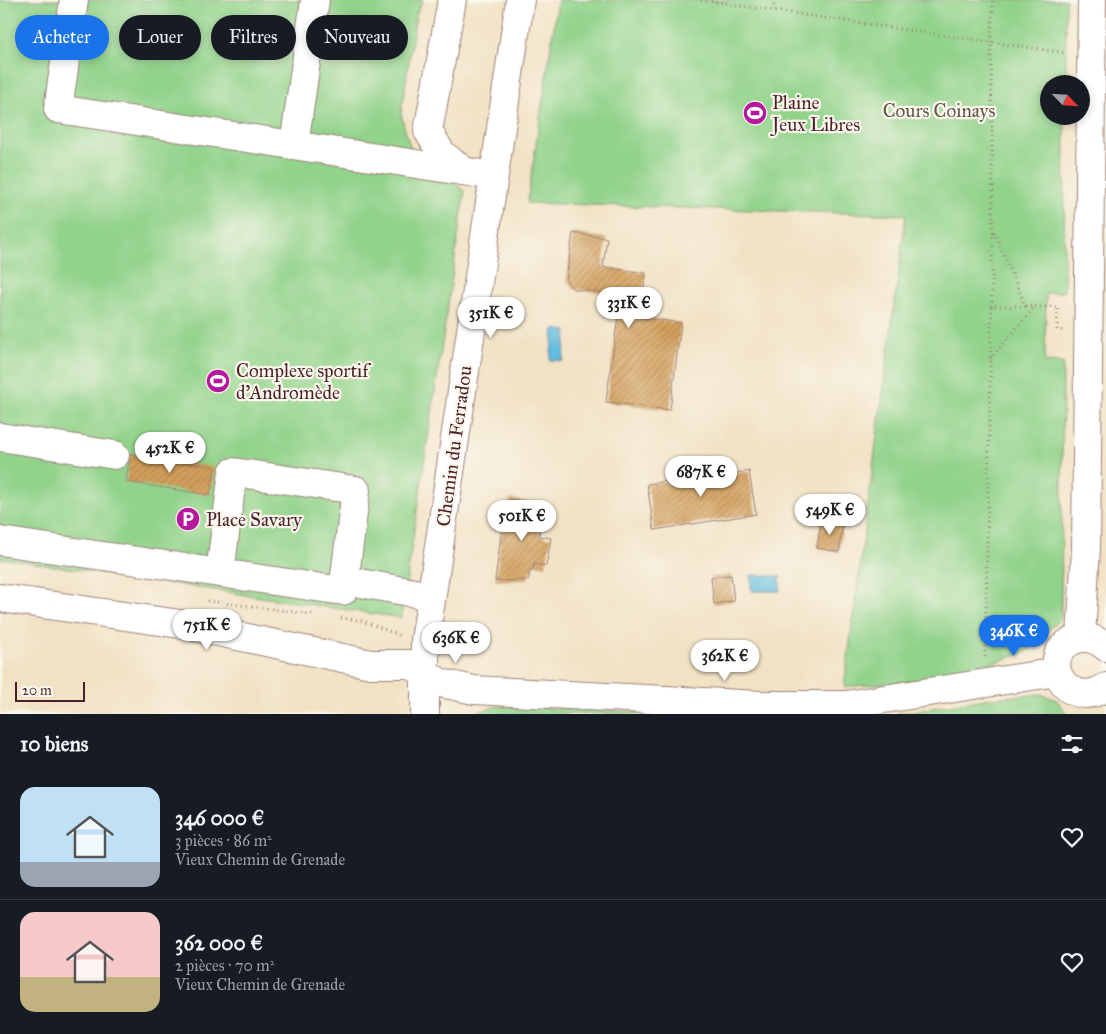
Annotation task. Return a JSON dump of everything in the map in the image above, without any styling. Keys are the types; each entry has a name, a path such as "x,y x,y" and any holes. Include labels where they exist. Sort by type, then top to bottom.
{"street":[{"path":"74,0 58,109 494,176"},
{"path":"294,144 315,0"},
{"path":"452,0 428,131 442,154 464,171"},
{"name":"Chemin du Ferradou","path":"425,714 425,641 520,0"},
{"path":"1092,0 1086,548 1094,642 1072,641 1064,647 1058,656 1057,672 1062,685 1079,695 1089,696 1106,687"},
{"path":"0,437 115,454"},
{"path":"220,573 233,472 356,490 344,586"},
{"path":"0,541 220,573 431,596"},
{"path":"0,598 180,624 372,664 410,664 426,676 441,683 474,690 761,705 846,704 1057,672"}],"path":[{"path":"700,0 1091,58"},
{"path":"772,0 776,11"},
{"path":"978,684 977,673 985,670 989,359 993,229 991,43 994,0"},
{"path":"993,229 1026,307"},
{"path":"990,306 1058,307 1057,330 1063,330"},
{"path":"989,359 1035,307"},
{"path":"360,620 403,637"}],"green space":[{"name":"Complexe sportif d'Andromède","path":"0,0 423,0 416,14 401,114 412,151 465,191 401,618 0,558"},
{"name":"Cours Coinays","path":"558,0 1066,0 1066,75 1040,75 1040,125 1065,125 1064,292 1046,293 1045,362 1063,363 1061,618 1027,652 977,668 914,681 844,687 906,215 527,203"},
{"path":"1041,694 1057,700 1067,714 896,714 991,698"},
{"path":"496,706 711,714 473,714"}],"water":[{"path":"554,329 567,331 563,361 550,360"},
{"path":"751,575 780,576 780,591 751,591"}],"building":[{"path":"573,233 607,238 603,267 646,273 640,317 681,323 670,410 606,402 621,295 573,289 566,280"},
{"path":"130,454 215,467 210,495 126,482"},
{"path":"729,466 730,474 749,471 756,514 654,530 647,484 687,478 686,470 706,467 706,470"},
{"path":"510,499 543,504 539,536 551,538 546,566 534,564 533,571 530,571 528,580 495,581 502,527 505,528"},
{"path":"821,520 843,523 839,552 817,548"},
{"path":"731,575 734,601 714,604 711,577"}],"place":[{"name":"Plaine Jeux Libres","path":"755,113"},
{"name":"Complexe sportif d'Andromède","path":"218,381"},
{"name":"Place Savary","path":"188,519"}]}
